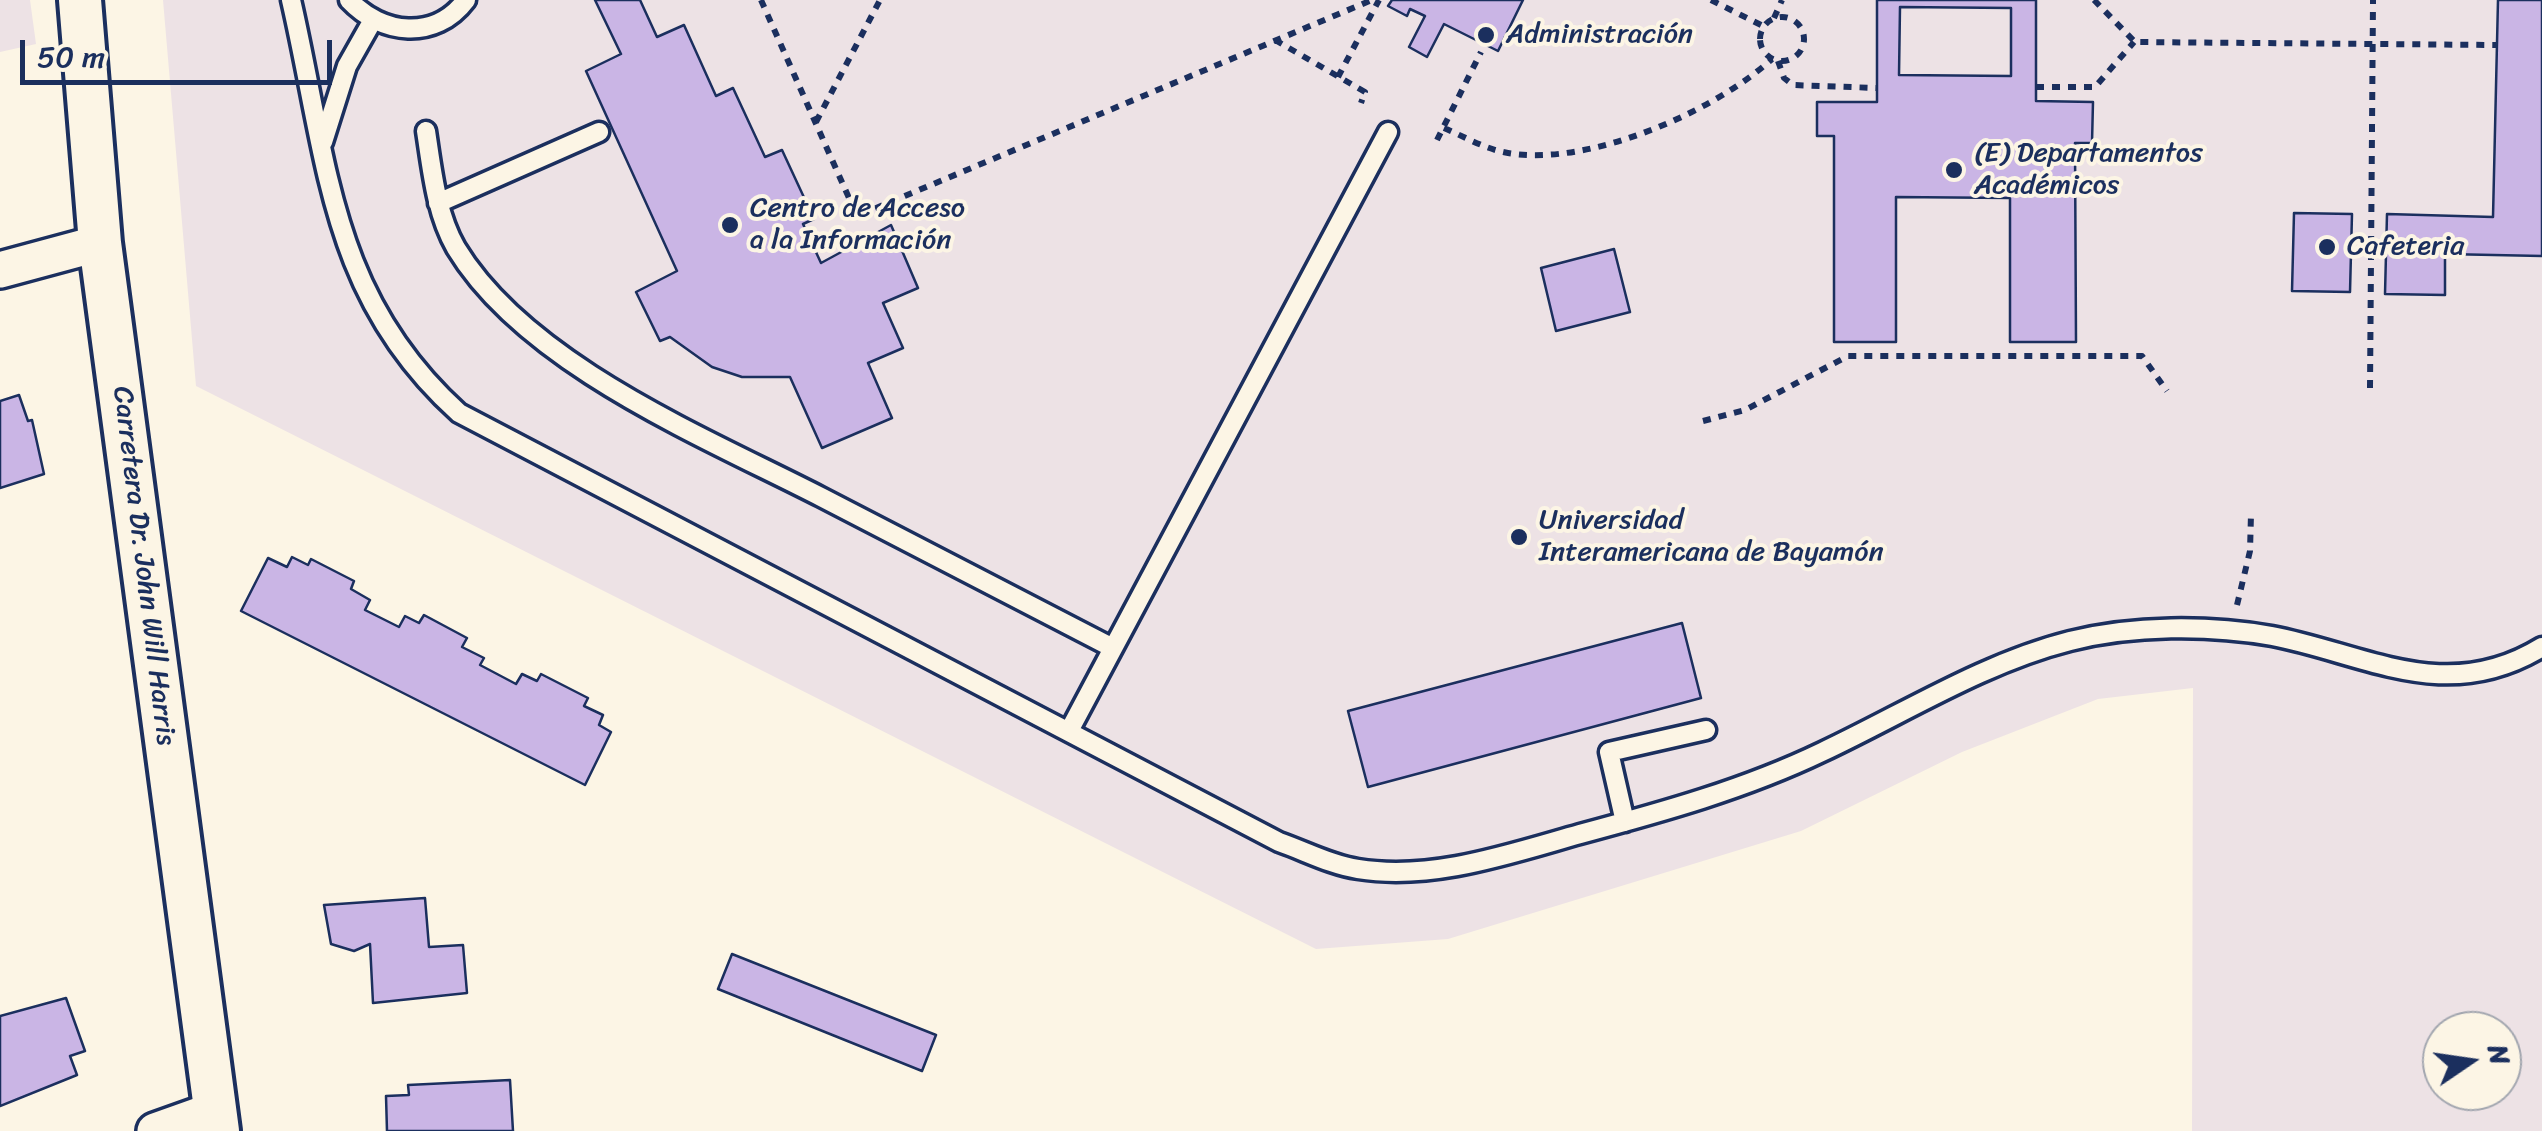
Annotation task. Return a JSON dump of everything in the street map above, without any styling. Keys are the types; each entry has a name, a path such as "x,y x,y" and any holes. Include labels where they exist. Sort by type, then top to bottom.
{"street":[{"name":"Carretera Dr. John Will Harris","path":"80,0 100,242 216,1120"},
{"path":"0,270 100,242"},
{"path":"156,1131 216,1120"}],"lane":[{"path":"292,0 322,147 352,263 402,356 460,413 1279,842 1360,869 1448,867 1625,822 1747,784 2013,660 2072,640 2151,631 2231,630 2277,637 2415,675 2496,666 2542,647"},
{"path":"349,0 373,20 411,30 436,24 466,0"},
{"path":"322,147 346,66 373,20"},
{"path":"426,131 438,203 455,246 480,281 511,312 601,378 686,428 1111,646"},
{"path":"438,203 599,132"},
{"path":"1068,731 1388,132"},
{"path":"1625,822 1609,752 1706,730"}],"path":[{"path":"761,0 857,216 1375,0"},
{"path":"816,123 880,0"},
{"path":"1338,76 1375,0"},
{"path":"1711,0 1764,26"},
{"path":"1782,0 1760,38 1784,78 1793,85 1877,88"},
{"path":"2094,0 2134,42 2497,45"},
{"path":"2370,388 2373,0"},
{"path":"1444,128 1512,154 1584,148 1637,134 1744,83 1776,60 1797,56 1804,34 1798,22 1786,16 1774,18"},
{"path":"1274,40 1365,92 1361,102"},
{"path":"2036,88 2095,87 2134,42"},
{"path":"1437,140 1481,52"},
{"path":"1704,421 1745,410 1848,356 2142,356 2167,390"},
{"path":"2231,630 2250,551 2251,514"}],"shaded area":[{"path":"0,0 30,0 36,44 0,52"},
{"name":"Universidad Interamericana de Bayamón","path":"163,0 2542,0 2542,1131 2192,1131 2193,688 2098,699 1962,752 1801,831 1448,939 1316,949 196,386"}],"building":[{"name":"Centro de Acceso a la Información","path":"595,0 640,0 657,37 684,25 716,96 733,88 765,157 782,150 814,219 803,224 821,263 891,225 918,288 883,303 903,348 868,363 892,418 822,448 790,377 742,377 712,367 670,337 660,341 636,292 677,271 586,71 621,54"},
{"name":"Administración","path":"1392,0 1523,0 1498,51 1444,24 1427,57 1409,47 1425,16 1410,9 1407,16 1388,6"},
{"name":"(E) Departamentos Académicos","path":"1877,0 2036,0 2036,101 2093,102 2092,143 2075,143 2076,342 2010,342 2010,198 1896,197 1896,342 1834,342 1834,136 1817,136 1817,102 1877,102","holes":["1900,7 2011,8 2011,76 1899,75"]},
{"path":"2498,0 2542,0 2542,256 2445,254 2445,295 2385,294 2387,214 2493,217"},
{"path":"2294,213 2352,214 2350,292 2292,291"},
{"path":"1614,249 1630,312 1556,331 1541,268"},
{"path":"19,395 28,421 32,420 44,474 0,488 0,401"},
{"path":"292,557 308,565 311,559 354,581 351,589 370,600 365,610 399,627 405,616 419,623 424,615 467,638 462,647 484,658 480,665 516,684 522,674 537,681 541,674 588,698 584,706 603,715 599,725 611,732 585,785 241,611 268,558 287,567"},
{"path":"1682,623 1701,698 1368,787 1348,711"},
{"path":"425,898 429,947 463,945 467,993 373,1003 370,944 354,951 331,944 324,905"},
{"path":"732,954 936,1035 922,1071 718,989"},
{"path":"66,998 85,1051 70,1056 77,1075 0,1106 0,1016"},
{"path":"510,1080 513,1131 387,1131 386,1096 409,1095 408,1085"}],"place":[{"name":"Administración","path":"1486,35"},
{"name":"(E) Departamentos Académicos","path":"1954,170"},
{"name":"Centro de Acceso a la Información","path":"730,225"},
{"name":"Cafeteria","path":"2327,247"},
{"name":"Universidad Interamericana de Bayamón","path":"1519,537"}]}
